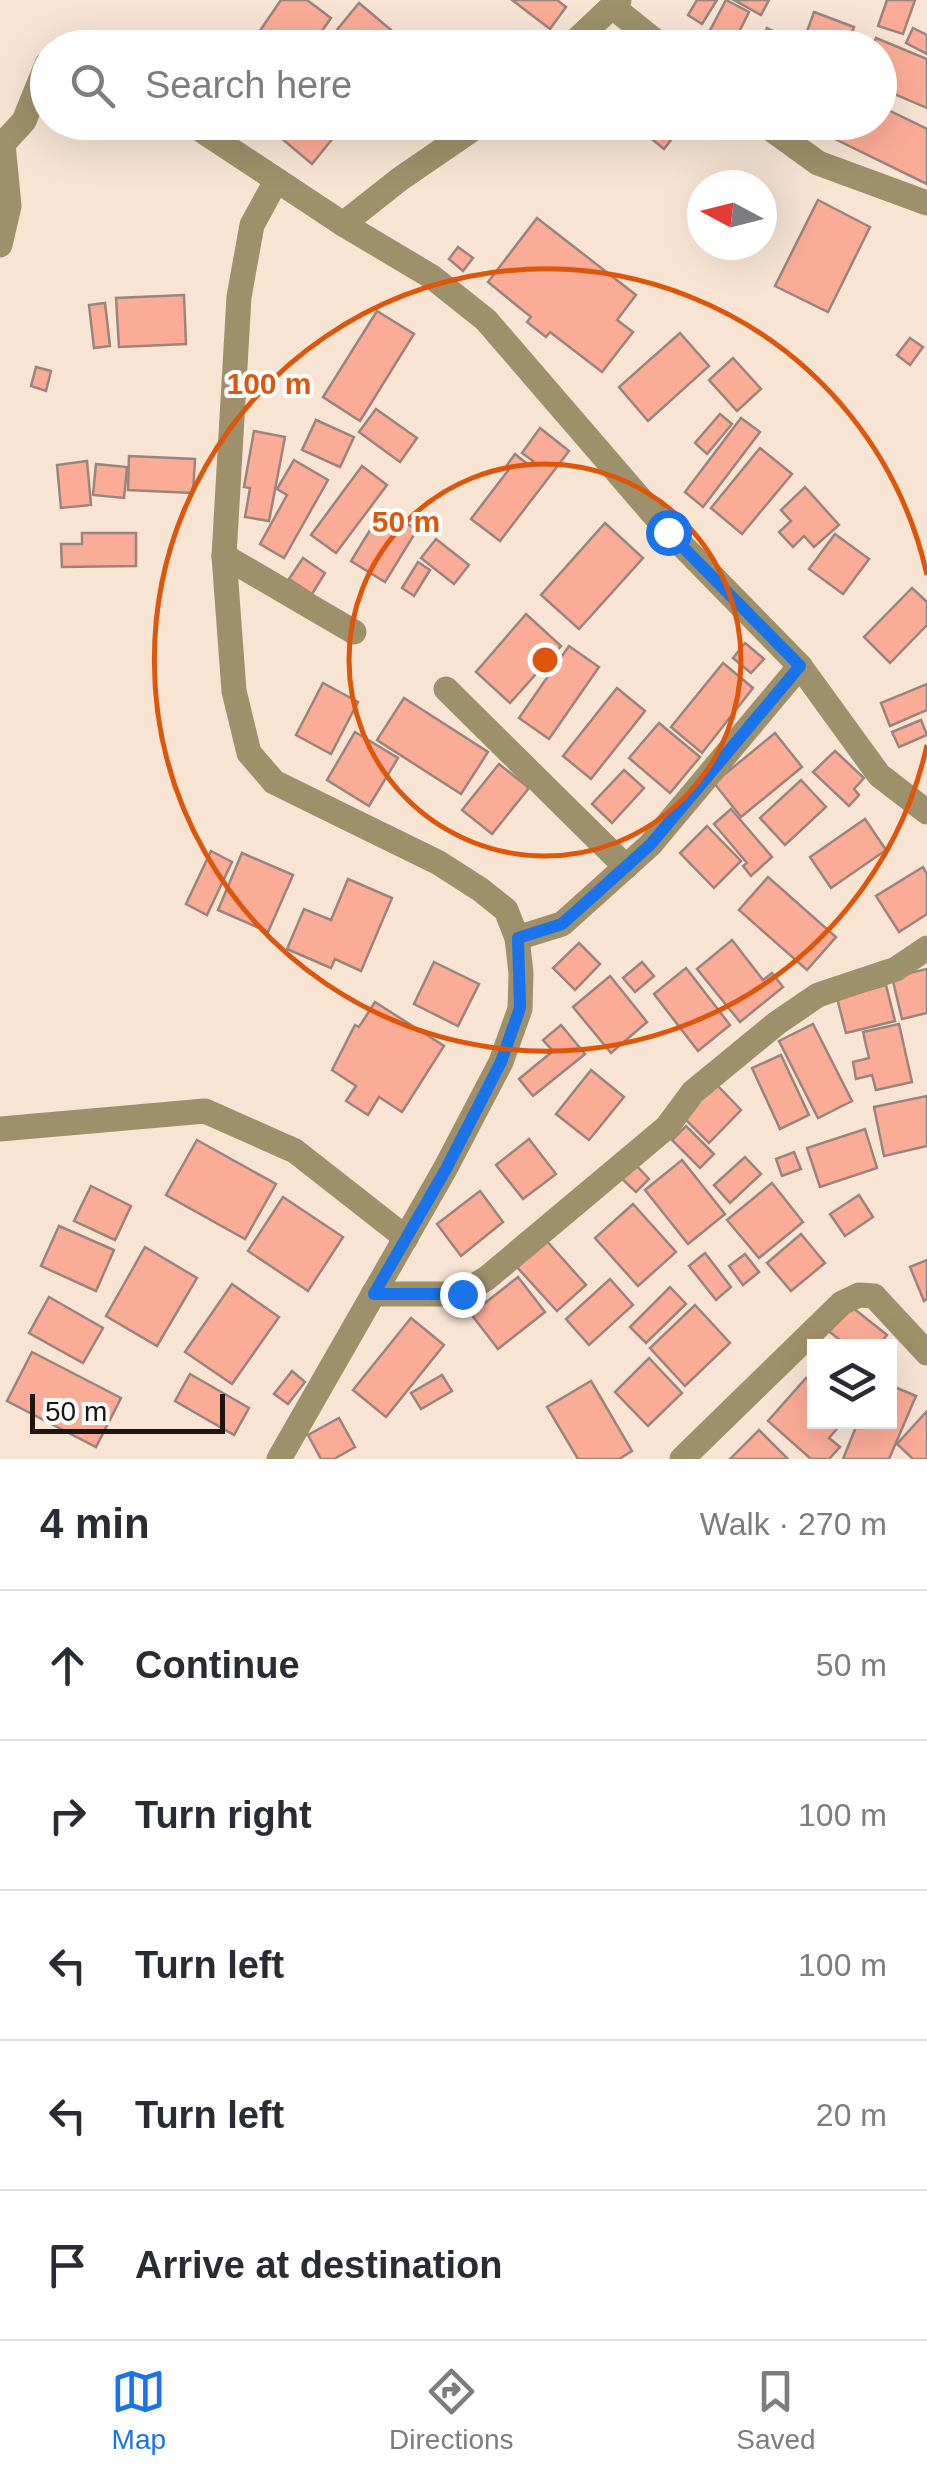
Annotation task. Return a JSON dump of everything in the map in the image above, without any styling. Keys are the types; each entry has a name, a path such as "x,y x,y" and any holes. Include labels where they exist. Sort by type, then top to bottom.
{"street":[{"path":"588,30 616,4 644,30"},
{"path":"0,245 8,206 1,146 24,120 30,106"},
{"path":"215,140 432,277 486,320 668,532 800,666 879,775 927,812"},
{"path":"344,224 457,140"},
{"path":"787,140 818,163 927,203"},
{"path":"276,181 252,225 238,297 224,556 234,691 249,753 274,782 440,863 506,910 518,938 520,1008 501,1062 279,1459"},
{"path":"224,556 354,632"},
{"path":"518,938 562,924 650,845 800,666"},
{"path":"446,689 626,866"},
{"path":"374,1294 462,1294 667,1127 692,1092 777,1023 818,995 896,969 927,948"},
{"path":"0,1129 205,1112 296,1151 406,1238"},
{"path":"682,1459 842,1303 859,1294 874,1296 927,1353"}],"building":[{"path":"281,0 307,0 331,18 323,30 260,30"},
{"path":"512,0 557,0 566,7 550,29"},
{"path":"697,0 717,0 702,24 688,15"},
{"path":"726,0 749,12 740,30 710,30"},
{"path":"734,0 769,0 761,15"},
{"path":"887,0 915,0 903,34 878,26"},
{"path":"359,3 391,30 337,30"},
{"path":"814,12 854,27 853,30 808,30"},
{"path":"913,28 927,35 927,54 906,43"},
{"path":"897,47 927,59 927,108 897,95"},
{"path":"897,114 927,129 927,184 837,140 897,140"},
{"path":"283,140 331,140 312,164"},
{"path":"653,140 671,140 664,149"},
{"path":"818,200 870,227 828,312 775,286"},
{"path":"537,218 636,295 617,320 633,332 602,372 550,332 546,337 527,322 531,317 488,282"},
{"path":"458,247 473,258 463,271 449,259"},
{"path":"184,295 186,344 119,347 116,298"},
{"path":"105,303 110,346 94,348 89,305"},
{"path":"377,311 414,334 360,421 323,397"},
{"path":"680,333 709,366 648,421 619,387"},
{"path":"910,338 923,347 910,365 897,355"},
{"path":"733,358 761,389 737,411 709,380"},
{"path":"36,367 51,371 46,391 31,386"},
{"path":"376,409 417,438 400,462 359,432"},
{"path":"720,414 732,424 707,454 695,443"},
{"path":"741,418 760,432 703,507 685,492"},
{"path":"316,420 354,437 340,467 302,450"},
{"path":"540,428 569,451 500,541 471,519 510,468 507,465 515,454 530,466 533,461 522,453"},
{"path":"254,431 285,437 269,521 245,517 250,488 244,487"},
{"path":"760,448 792,474 742,534 711,508"},
{"path":"129,456 195,459 193,493 128,490"},
{"path":"294,460 328,480 284,558 260,544 287,495 277,489"},
{"path":"87,461 91,505 61,508 57,465"},
{"path":"96,464 127,467 124,498 93,495"},
{"path":"362,466 387,485 336,553 311,535"},
{"path":"805,487 839,525 814,547 804,536 793,547 779,532 791,521 781,510"},
{"path":"383,509 417,530 385,582 351,561"},
{"path":"605,523 643,558 579,629 541,595"},
{"path":"82,533 136,533 136,566 62,567 61,544 82,544"},
{"path":"835,534 869,559 843,594 809,569"},
{"path":"436,539 469,565 454,584 421,558"},
{"path":"303,558 325,573 312,594 289,579"},
{"path":"418,562 430,570 414,596 402,588"},
{"path":"912,588 927,602 927,625 890,663 864,637"},
{"path":"526,614 561,646 510,703 476,672"},
{"path":"745,643 764,659 751,673 733,658"},
{"path":"569,646 599,667 549,739 519,718"},
{"path":"723,663 753,688 702,753 671,727"},
{"path":"323,683 358,702 331,754 296,735"},
{"path":"927,684 927,710 890,726 881,703"},
{"path":"617,688 645,711 591,779 563,756"},
{"path":"404,698 488,752 461,794 377,740"},
{"path":"921,720 927,735 899,747 892,732"},
{"path":"659,723 700,757 670,793 629,758"},
{"path":"355,732 398,758 369,806 327,780"},
{"path":"775,733 802,767 741,817 714,783"},
{"path":"835,751 864,778 854,789 859,795 849,806 813,772"},
{"path":"499,764 529,788 492,834 462,810"},
{"path":"624,770 644,788 612,823 592,804"},
{"path":"801,780 826,807 785,845 760,818"},
{"path":"731,809 772,857 751,876 743,866 747,863 714,824"},
{"path":"865,819 886,850 831,888 810,857"},
{"path":"707,826 741,861 714,888 680,853"},
{"path":"211,851 232,862 207,915 186,904"},
{"path":"242,853 293,875 268,932 218,910"},
{"path":"923,867 927,874 927,914 899,932 876,896"},
{"path":"768,877 836,937 807,970 739,910"},
{"path":"348,879 392,898 361,971 335,959 331,968 287,949 304,909 331,920"},
{"path":"732,940 763,980 772,973 783,987 740,1022 697,969"},
{"path":"579,943 600,964 575,990 553,968"},
{"path":"434,962 479,984 458,1026 414,1004"},
{"path":"642,962 654,976 635,992 623,978"},
{"path":"686,968 730,1025 698,1051 654,994"},
{"path":"927,969 927,1013 902,1019 892,977"},
{"path":"610,976 647,1022 611,1053 573,1007"},
{"path":"886,985 895,1021 846,1033 837,998"},
{"path":"375,1002 444,1046 402,1112 379,1097 368,1115 346,1101 356,1086 332,1070 355,1025 359,1027"},
{"path":"813,1024 852,1101 818,1118 779,1041"},
{"path":"899,1024 912,1082 876,1090 872,1075 856,1079 853,1062 869,1058 863,1032"},
{"path":"561,1025 585,1054 533,1096 519,1079 553,1051 543,1040"},
{"path":"781,1055 809,1115 780,1129 752,1068"},
{"path":"591,1070 624,1097 589,1140 556,1114"},
{"path":"716,1084 741,1110 709,1143 683,1117"},
{"path":"927,1096 927,1146 884,1156 874,1107"},
{"path":"686,1126 714,1154 700,1168 672,1140"},
{"path":"865,1129 877,1168 820,1187 807,1148"},
{"path":"529,1139 556,1174 523,1199 496,1165"},
{"path":"197,1140 276,1184 245,1239 166,1195"},
{"path":"794,1152 801,1169 782,1176 776,1159"},
{"path":"745,1157 761,1174 730,1203 714,1185"},
{"path":"682,1160 725,1214 688,1244 645,1190"},
{"path":"635,1164 649,1179 636,1192 621,1178"},
{"path":"772,1183 803,1222 759,1258 727,1220"},
{"path":"91,1186 131,1206 115,1240 74,1221"},
{"path":"480,1191 503,1222 461,1256 437,1224"},
{"path":"859,1195 873,1217 845,1236 830,1214"},
{"path":"283,1197 343,1237 308,1291 248,1251"},
{"path":"633,1204 676,1252 638,1286 595,1238"},
{"path":"59,1226 114,1250 96,1291 41,1266"},
{"path":"801,1234 825,1263 791,1291 767,1263"},
{"path":"545,1239 586,1285 557,1311 516,1266"},
{"path":"145,1247 197,1278 157,1346 106,1316"},
{"path":"705,1253 731,1287 716,1300 689,1266"},
{"path":"745,1254 759,1272 743,1285 729,1266"},
{"path":"927,1260 927,1299 924,1301 910,1267"},
{"path":"518,1277 545,1312 498,1349 471,1314"},
{"path":"610,1279 633,1305 589,1345 566,1319"},
{"path":"232,1284 279,1317 232,1384 185,1352"},
{"path":"670,1287 686,1304 646,1343 630,1327"},
{"path":"49,1297 103,1328 83,1363 29,1333"},
{"path":"848,1304 887,1335 884,1339 839,1339 827,1330"},
{"path":"695,1305 730,1343 685,1386 650,1348"},
{"path":"411,1318 444,1345 386,1417 353,1390"},
{"path":"32,1352 121,1398 96,1447 7,1401"},
{"path":"649,1358 682,1393 648,1426 615,1392"},
{"path":"292,1371 305,1382 288,1404 274,1394"},
{"path":"190,1374 249,1408 234,1435 175,1401"},
{"path":"442,1375 452,1391 421,1409 411,1393"},
{"path":"806,1378 807,1429 837,1429 829,1438 840,1447 829,1459 811,1459 768,1421"},
{"path":"591,1381 632,1451 619,1459 578,1459 547,1407"},
{"path":"897,1388 916,1396 889,1459 843,1459 855,1429 897,1429"},
{"path":"927,1411 927,1459 913,1459 897,1444"},
{"path":"339,1418 355,1447 334,1459 321,1459 308,1435"},
{"path":"759,1430 788,1459 730,1459"}],"route":[{"path":"462,1294 374,1294 446,1169 501,1062 520,1008 518,938 562,924 650,845 800,666 668,532"}]}
